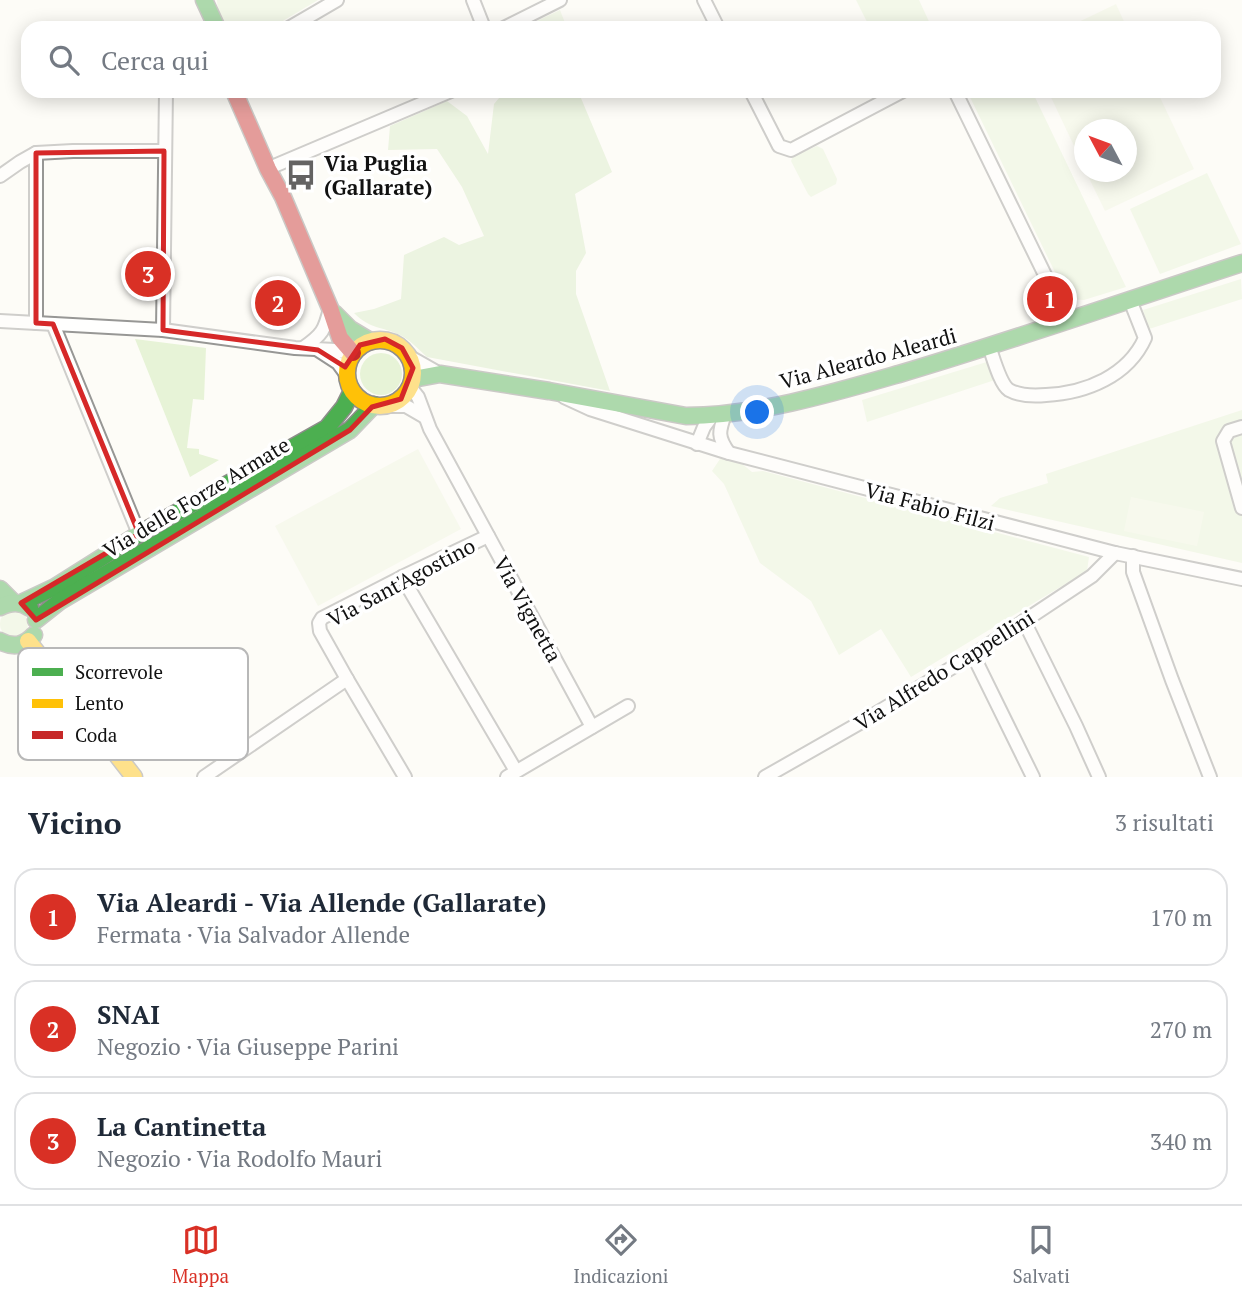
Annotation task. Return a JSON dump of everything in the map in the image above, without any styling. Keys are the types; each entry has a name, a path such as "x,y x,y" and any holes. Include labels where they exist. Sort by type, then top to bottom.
{"street":[{"path":"203,0 208,21"},
{"path":"203,0 214,21"},
{"path":"301,21 337,0"},
{"path":"472,0 481,21"},
{"path":"517,21 559,0"},
{"path":"704,0 714,21"},
{"path":"163,330 166,98"},
{"path":"237,98 280,190 340,338 353,353"},
{"path":"245,98 274,166 280,190"},
{"path":"274,166 434,98"},
{"path":"755,98 779,146 791,150 890,98"},
{"path":"958,98 1067,320"},
{"path":"0,176 36,153 164,151"},
{"path":"36,153 36,323"},
{"name":"Via Aleardo Aleardi","path":"436,375 549,391 686,416 752,410 895,376 1242,263"},
{"name":"Via Aleardo Aleardi","path":"989,346 1004,385 1010,390 1022,395 1042,395 1084,389 1116,373 1139,350 1145,338 1130,300"},
{"path":"330,308 347,327 370,341"},
{"path":"303,348 325,330 330,308"},
{"path":"0,321 163,330 353,353"},
{"path":"53,324 139,534"},
{"path":"346,374 349,360 360,345 385,340 396,343 410,357 436,375 401,399 380,406"},
{"path":"318,350 338,363 346,374 352,391 360,400 380,406 406,406 425,417"},
{"path":"410,357 414,388"},
{"name":"Via Vignetta","path":"414,388 425,417 592,727"},
{"name":"Via delle Forze Armate","path":"11,604 55,587 139,534 327,428 345,407 352,391"},
{"name":"Via Fabio Filzi","path":"549,391 590,409 729,453 1115,553 1242,579"},
{"name":"Via delle Forze Armate","path":"36,620 60,601 350,430 380,406"},
{"path":"719,414 719,433 723,446 729,453"},
{"path":"697,444 704,427 719,414"},
{"path":"1242,428 1230,431 1223,441 1239,483 1242,507"},
{"path":"697,444 719,433"},
{"name":"Via Sant'Agostino","path":"405,777 320,631 320,623 322,618 488,536"},
{"name":"Via Alfredo Cappellini","path":"765,777 973,655 1092,576 1115,553"},
{"path":"1133,556 1133,572 1210,777"},
{"path":"402,577 512,774 628,706"},
{"path":"0,589 11,604 28,606 36,620 34,635 28,642 14,647 0,641"},
{"path":"1024,621 1099,777"},
{"path":"28,642 33,648"},
{"path":"973,655 1032,777"},
{"path":"248,747 347,679"},
{"path":"121,760 134,777"},
{"path":"204,777 229,760"}],"highlighted area":[{"path":"164,151 163,330 318,350 345,367 360,345 385,339 402,348 413,368 401,399 372,407 350,430 36,620 21,603 139,534 53,324 36,323 36,153"}],"green space":[{"path":"217,0 318,0 283,21 219,21"},
{"path":"856,0 919,0 929,21 866,21"},
{"path":"1116,4 1124,21 1081,21"},
{"path":"560,10 564,21 537,21"},
{"path":"499,98 581,98 612,172 575,194 586,253 576,271 576,294 610,391 427,357 404,337 371,325 354,313 401,299 404,255 444,237 459,245 484,236 462,187 437,149 388,150 390,126 447,101 467,116 488,154 494,104"},
{"path":"970,98 1035,98 1126,287 1084,300 1068,299"},
{"path":"1051,98 1160,98 1194,169 1105,211 1091,182 1137,182 1137,119 1074,119 1074,146"},
{"path":"817,146 823,149 837,179 836,184 811,197 791,161 793,156"},
{"path":"1207,173 1241,244 1160,274 1130,209"},
{"path":"1241,279 1242,299 1149,329 1143,310"},
{"path":"135,339 206,348 204,400 193,399 187,448 199,449 199,454 219,460 190,477"},
{"path":"381,353 396,359 402,374 396,389 381,395 366,389 360,374 366,359"},
{"path":"990,361 995,380 867,422 862,400"},
{"path":"1242,410 1242,563 991,506 1000,498 1048,483 1046,474"},
{"path":"418,449 461,529 318,606 275,526"},
{"path":"720,459 736,459 752,472 763,471 1089,557 1087,571 911,677 881,629 839,655 811,601 760,563 724,484 712,471"},
{"path":"1131,497 1204,512 1197,546 1124,531"},
{"path":"14,610 24,614 28,624 24,634 14,638 4,634 0,624 4,614"}],"traffic: fast":[{"path":"204,0 214,21"},
{"path":"413,379 440,374 686,416 739,412 794,402 899,374 1242,263"},
{"path":"334,313 350,329 370,341"},
{"path":"21,603 55,587 139,534 327,428 344,407 352,391"},
{"path":"36,620 60,601 350,430 374,405"},
{"path":"0,589 13,602"},
{"path":"0,607 15,603 30,608"},
{"path":"0,641 18,645 34,635"}],"traffic: slow":[{"path":"373,340 387,340 399,345 408,354 413,373 411,386 404,397 387,406 373,406 361,401 352,392 347,380 347,366 352,354 361,345 373,340"},
{"path":"28,641 33,648"},
{"path":"121,760 134,777"}],"traffic: jam":[{"path":"237,98 283,197 340,338 353,353"}],"place":[{"name":"Via Puglia (Gallarate)","path":"301,175"},
{"name":"La Cantinetta","path":"148,274"},
{"name":"Via Aleardi - Via Allende (Gallarate)","path":"1050,299"},
{"name":"SNAI","path":"278,303"}]}
